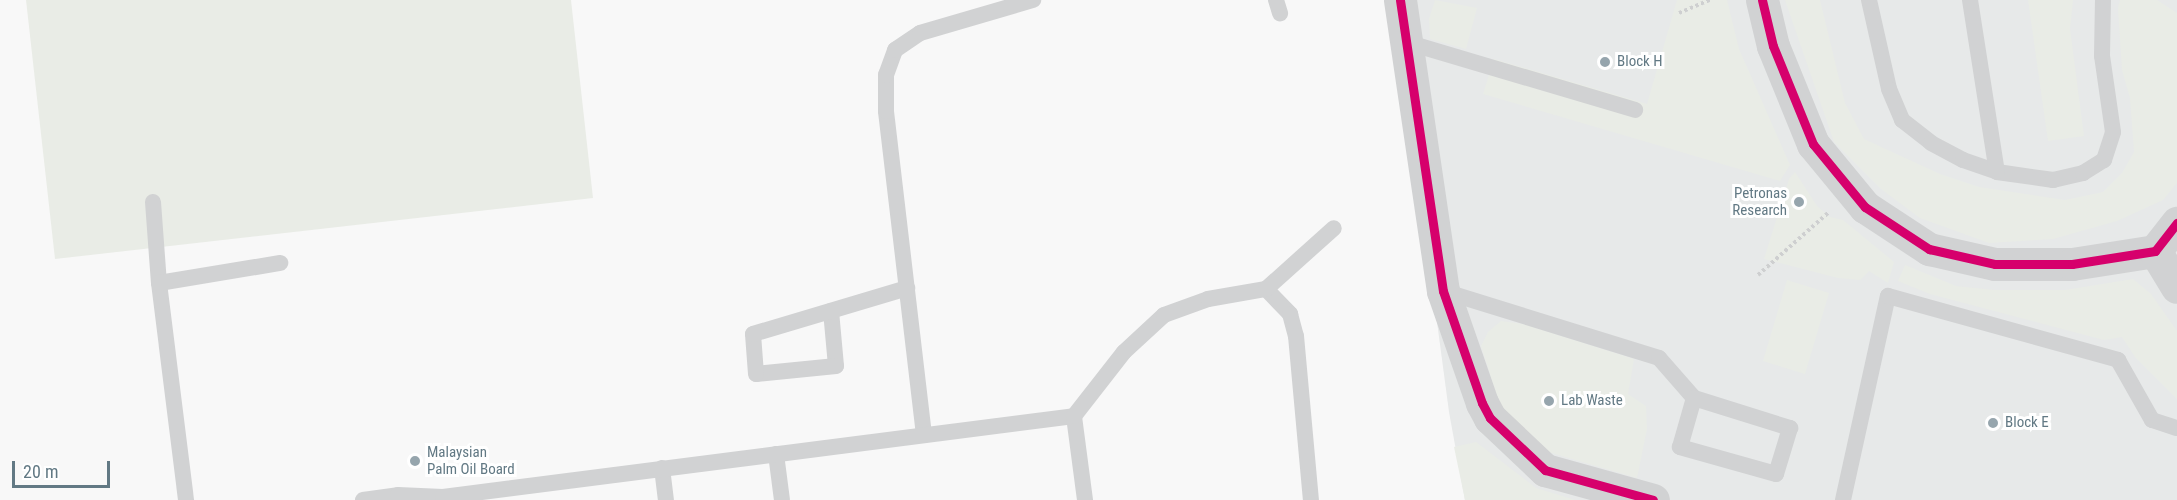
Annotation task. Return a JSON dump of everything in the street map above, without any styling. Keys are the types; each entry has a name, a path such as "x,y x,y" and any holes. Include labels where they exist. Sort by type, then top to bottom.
{"street":[{"path":"1400,0 1443,291 1454,330 1490,418 1545,470 1649,500"},
{"path":"1762,0 1773,46 1813,144 1865,207 1929,249 1995,264 2072,264 2155,250 2177,223"},
{"path":"2155,250 2177,287"}],"lane":[{"path":"924,435 886,111 886,75 895,50 920,33 1032,0"},
{"path":"1869,0 1888,89 1902,120 1931,143 1997,172 2053,180 2083,173 2104,160 2113,132 2102,56 2100,17 2103,0"},
{"path":"1970,0 1997,172"},
{"path":"1406,42 1635,110"},
{"path":"153,202 159,283 186,500"},
{"path":"363,500 399,497 442,499 662,468 1074,416 1124,352 1164,315 1208,299 1266,289 1334,228"},
{"path":"159,283 280,263"},
{"path":"831,311 836,366 756,375 753,334 907,288"},
{"path":"1266,289 1290,314 1296,336 1311,500"},
{"path":"1443,291 1659,358 1694,398 1790,428 1776,474 1680,447 1694,398"},
{"path":"1843,500 1888,296 2118,360 2152,420 2177,428"},
{"path":"1074,416 1085,500"},
{"path":"776,454 782,500"},
{"path":"662,468 666,500"}],"path":[{"path":"1679,14 1710,0"},
{"path":"1758,275 1852,192"}],"shaded area":[{"path":"26,0 571,0 593,198 55,259"},
{"name":"Petronas Research","path":"1394,0 2177,0 2177,500 1465,500 1449,412"},
{"path":"1435,0 1477,8 1466,49 1430,39 1429,19"},
{"path":"1677,0 1727,0 1739,49 1790,165 1780,181 1483,94 1494,59 1647,104"},
{"path":"1785,0 1820,0 1845,103 1864,139 1940,174 1979,187 2065,200 2103,192 2122,173 2134,152 2130,98 2122,70 2118,8 2120,0 2157,0 2177,13 2177,183 2163,200 2117,221 2053,239 1989,243 1920,218 1881,189 1834,142"},
{"path":"2028,0 2073,0 2070,29 2084,136 2048,141"},
{"path":"1795,172 1817,206 1830,217 1843,220 1894,262 1888,283 1869,271 1860,280 1838,278 1764,259 1789,179"},
{"path":"1905,265 1956,286 1996,290 2065,290 2133,279 2151,294 2177,331 2177,399 2135,357 2122,337 2104,340 1930,294 1898,281"},
{"path":"1787,280 1829,293 1805,374 1763,361"},
{"path":"1501,321 1523,324 1634,359 1628,394 1646,406 1647,429 1637,478 1545,451 1503,415 1481,346 1488,332"},
{"path":"1476,442 1536,488 1575,500 1465,500 1454,447"}],"cycle path":[{"path":"1400,0 1443,291 1482,403 1490,418 1545,470 1653,500"},
{"path":"1762,0 1773,46 1813,144 1865,207 1929,249 1995,264 2072,264 2155,251 2177,223"}],"place":[{"name":"Block H","path":"1605,62"},
{"name":"Petronas Research","path":"1799,202"},
{"name":"Lab Waste","path":"1549,401"},
{"name":"Block E","path":"1993,423"},
{"name":"Malaysian Palm Oil Board","path":"415,461"}]}
